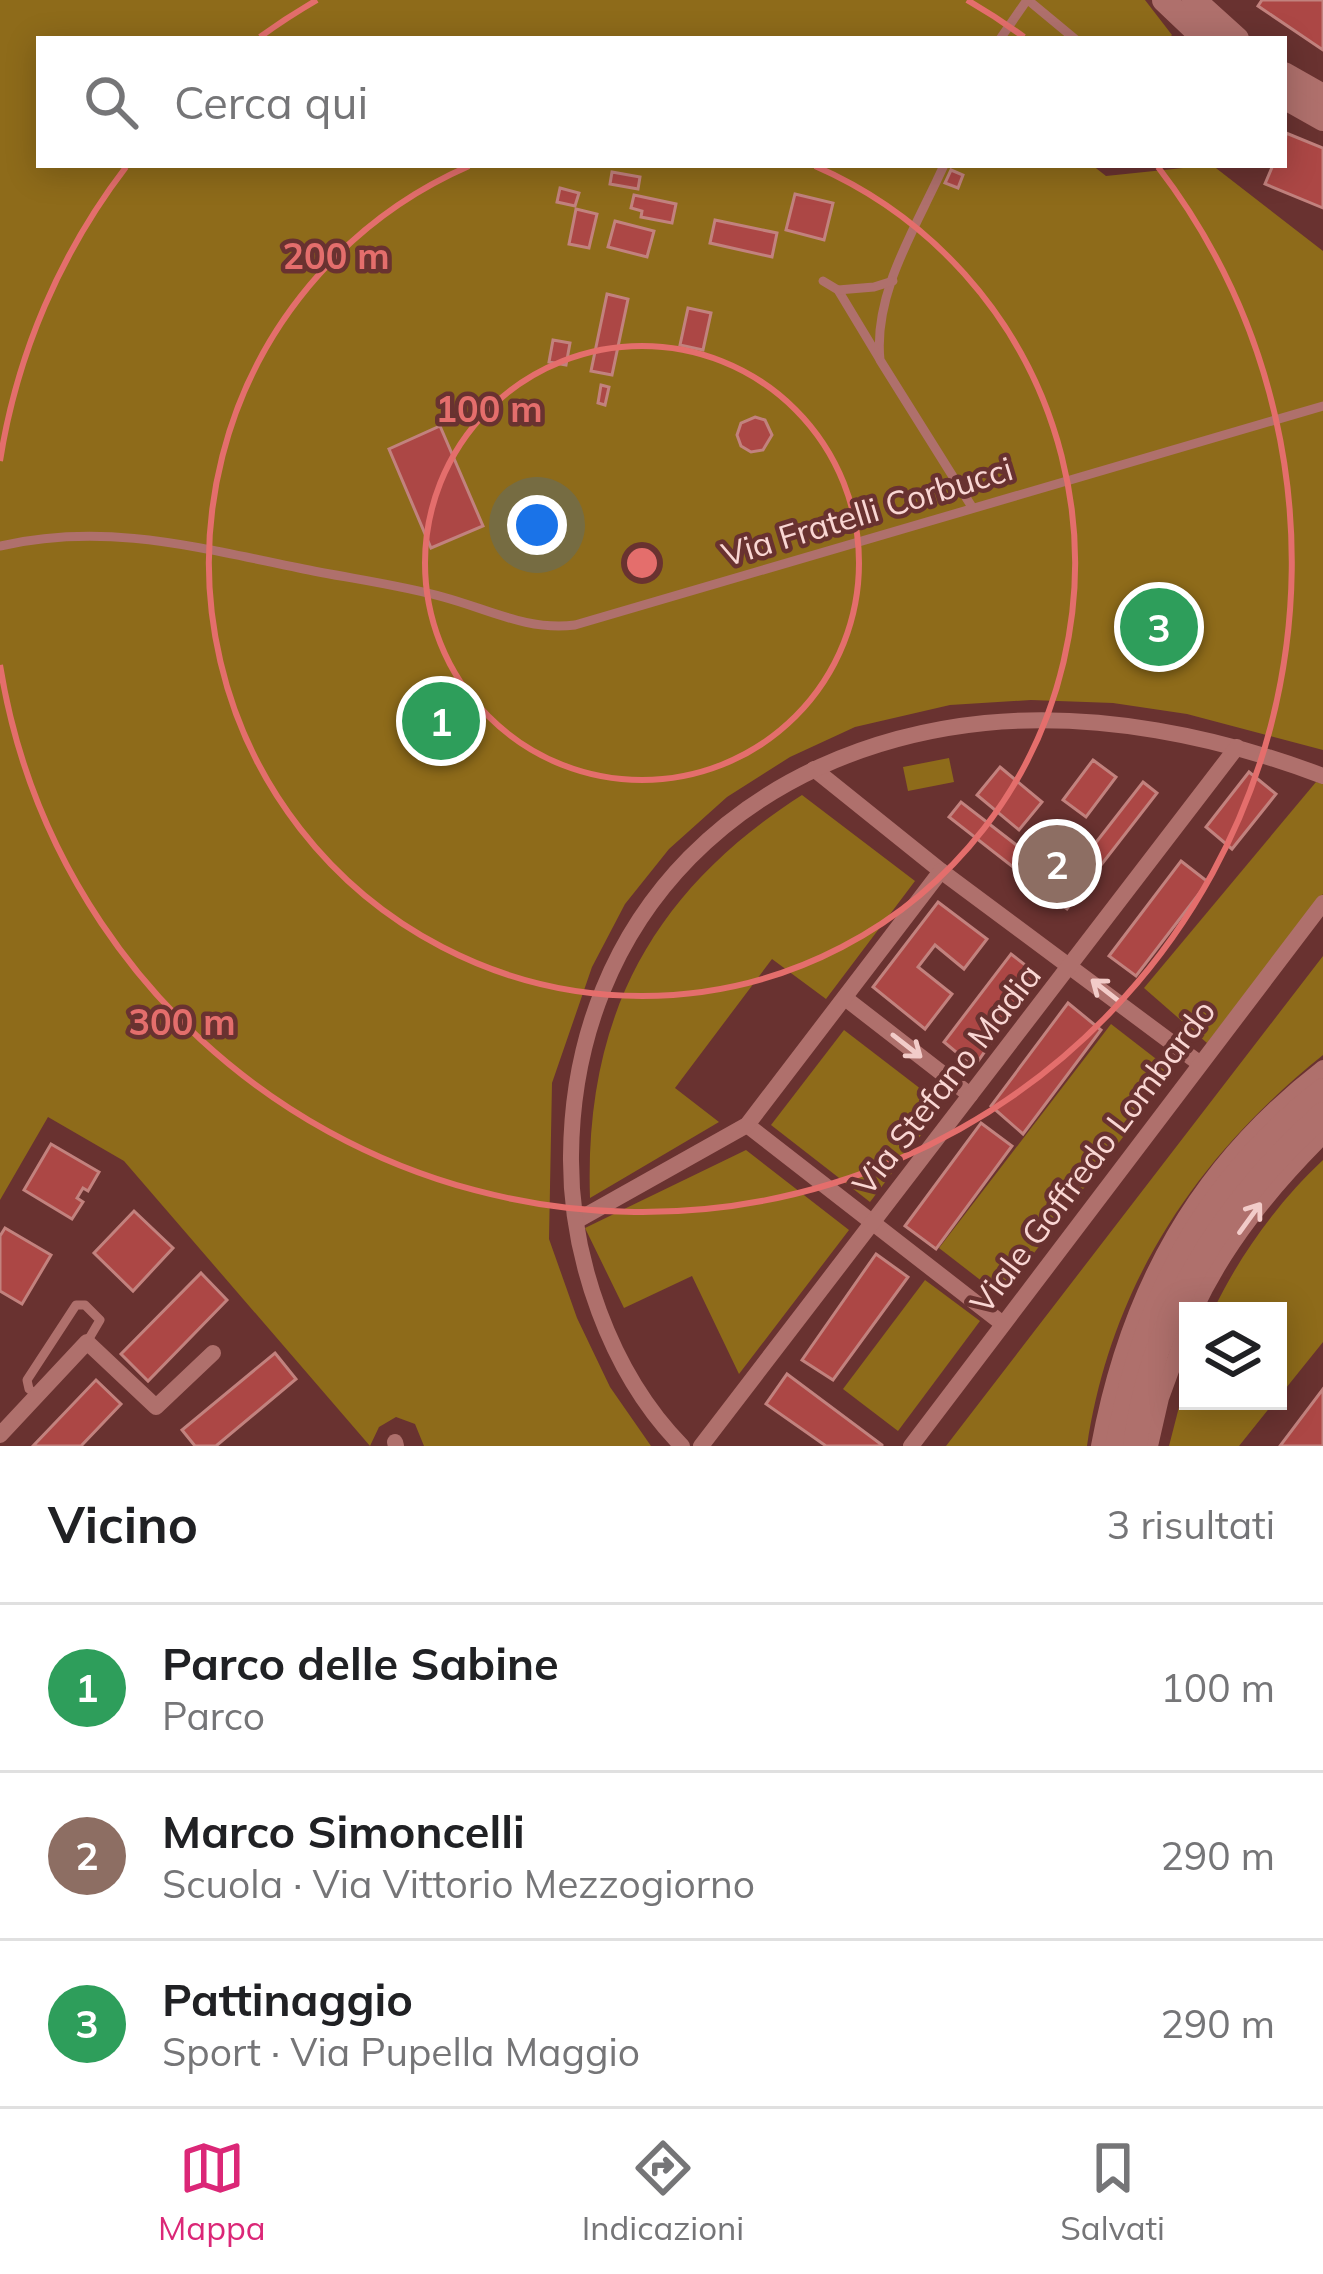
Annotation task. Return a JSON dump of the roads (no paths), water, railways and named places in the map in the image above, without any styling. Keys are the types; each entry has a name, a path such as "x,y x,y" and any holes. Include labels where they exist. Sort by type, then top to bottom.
{"street":[{"path":"1164,0 1207,12 1234,36"},
{"path":"1287,76 1323,97"},
{"path":"1287,99 1323,118"},
{"path":"682,1446 642,1395 617,1352 595,1298 576,1221 572,1104 586,1037 619,951 657,891 697,848 752,805 814,769 870,747 988,723 1088,723 1237,747 1323,776"},
{"name":"Via Stefano Madia","path":"701,1446 1237,747"},
{"path":"814,769 941,871 1199,1063"},
{"path":"576,1221 747,1125 941,871"},
{"name":"Viale Goffredo Lombardo","path":"911,1446 1323,903"},
{"path":"844,998 970,1095"},
{"path":"1150,1446 1139,1383 1140,1300 1184,1217 1245,1139 1323,1068"},
{"path":"1135,1446 1143,1336 1193,1234 1246,1164 1323,1090"},
{"path":"1099,1446 1139,1383 1194,1270 1227,1216 1323,1114"},
{"path":"747,1125 1004,1324"},
{"path":"1199,1302 1250,1218 1323,1136"},
{"path":"1117,1446 1139,1383 1179,1335"},
{"path":"0,1435 87,1342 156,1407 212,1353"}],"lane":[{"path":"1002,36 1027,0 1071,36"},
{"path":"880,360 879,320 892,280 943,168"},
{"path":"838,290 874,287 892,280"},
{"path":"823,281 838,290 972,507"},
{"name":"Via Fratelli Corbucci","path":"0,546 45,536 108,534 159,540 442,596 549,628 575,625 1323,406"},
{"path":"37,1395 27,1380 76,1305 85,1306 100,1320 87,1342"}],"place":[{"name":"Pattinaggio","path":"1159,627"},
{"name":"Parco delle Sabine","path":"441,721"},
{"name":"Marco Simoncelli","path":"1057,864"}]}
